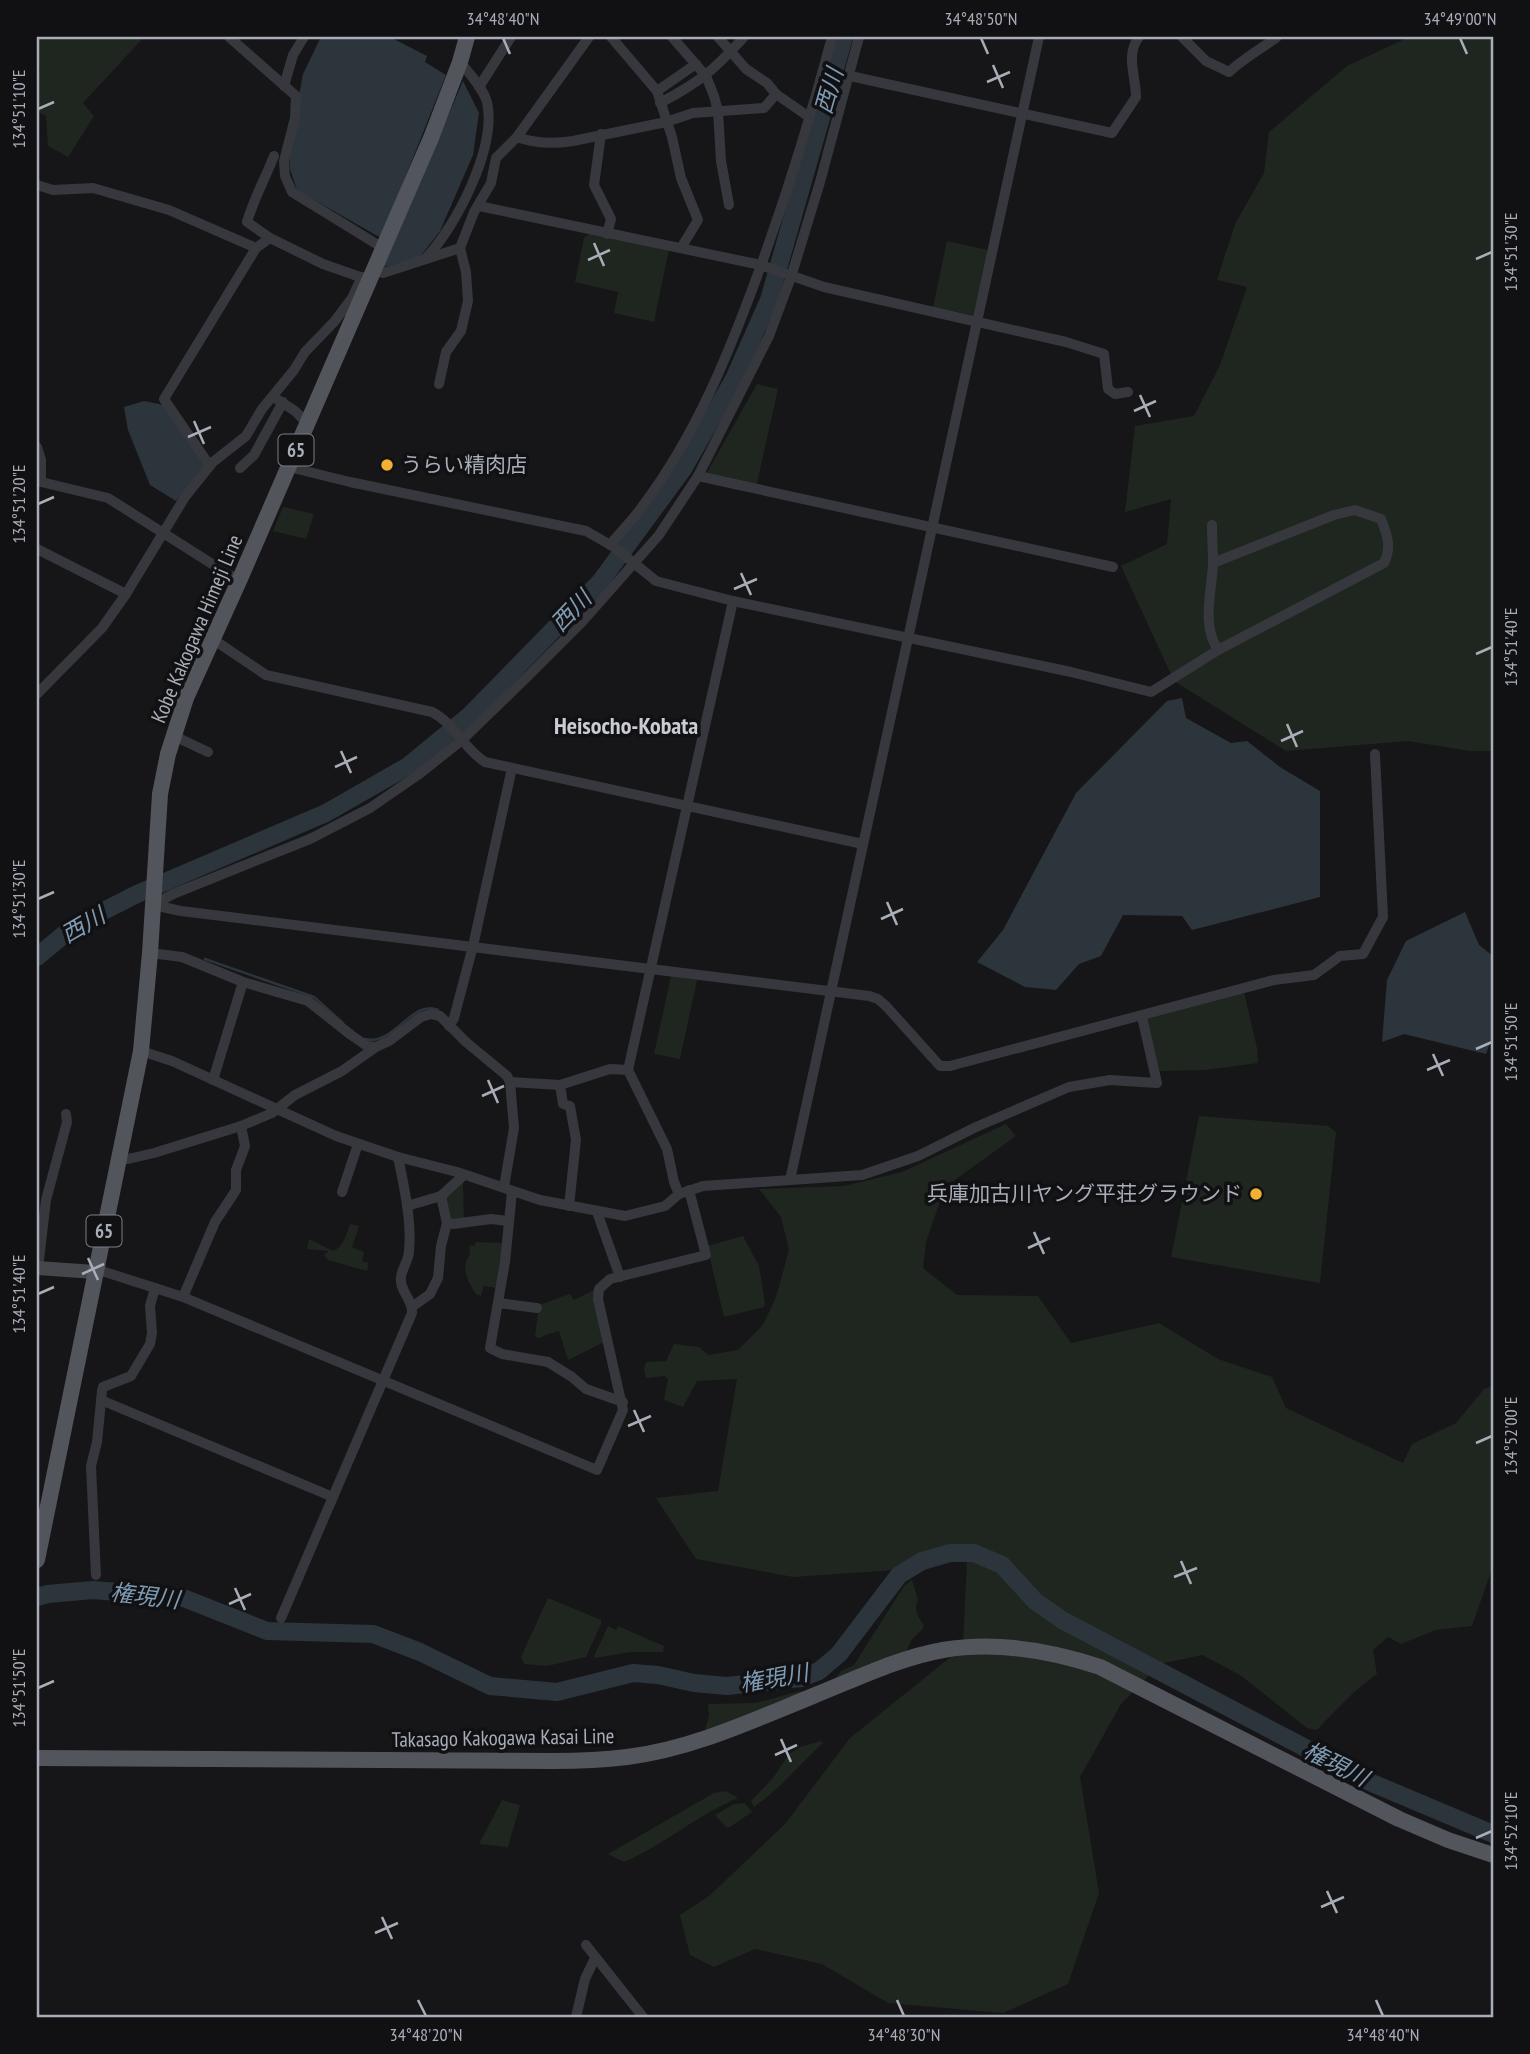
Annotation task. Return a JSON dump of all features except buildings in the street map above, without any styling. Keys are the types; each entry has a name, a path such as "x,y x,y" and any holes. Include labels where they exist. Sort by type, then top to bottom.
{"main road":[{"name":"Kobe Kakogawa Himeji Line","path":"37,1553 141,1051 160,794 174,736 186,698 308,424 367,276 383,248 460,62 467,37"},
{"path":"38,1268 95,1272"},
{"name":"Takasago Kakogawa Kasai Line","path":"37,1758 553,1761 629,1757 715,1735 902,1661 944,1650 1003,1646 1061,1654 1100,1667 1399,1819 1493,1855"}],"street":[{"path":"229,37 296,96 295,118 284,161 285,176 292,192 383,248"},
{"path":"284,86 293,55 304,37"},
{"path":"479,87 511,37"},
{"path":"439,384 446,352 461,331 468,301 466,272 460,248 474,212 491,183 496,158 517,137 589,37"},
{"path":"673,37 706,76 718,111 721,161 729,205"},
{"path":"718,37 746,69 768,83 776,94 809,117"},
{"path":"660,103 706,76 744,37"},
{"path":"612,546 643,506 703,409 729,352 776,228 832,37"},
{"path":"153,902 310,839 370,808 418,775 462,740 582,622 659,535 698,476 769,336 791,277 859,37"},
{"path":"790,1180 906,637 1039,37"},
{"path":"850,76 1112,132 1136,97 1131,63 1133,45 1139,37"},
{"path":"1182,37 1206,61 1229,72 1253,51 1261,49 1277,37"},
{"path":"615,38 657,91 672,137 681,178 698,220 681,248"},
{"path":"423,261 441,242 452,224 482,155 487,105 479,87 460,62"},
{"path":"657,91 696,64"},
{"path":"517,137 532,142 558,143 666,122 693,113 764,108 776,94"},
{"path":"601,134 594,185 611,219 607,233"},
{"path":"274,156 263,185 255,195 247,222 323,264 367,276 460,248"},
{"path":"37,186 53,190 93,188 169,210 256,248"},
{"path":"479,206 761,265 824,286 977,320 1104,354 1108,389 1115,394 1128,392"},
{"path":"210,466 164,399 256,248 270,237"},
{"path":"240,468 254,455 278,400 305,352 334,322 367,276"},
{"path":"37,694 62,666 92,639 126,594 185,497 210,466 246,436 278,400"},
{"path":"278,400 308,424"},
{"path":"37,447 41,460 39,481 108,498 239,581"},
{"path":"289,467 586,531 612,546 656,581 733,601 1071,672 1151,692 1218,650 1384,563 1388,552 1388,538 1381,519 1355,510 1334,515 1213,563"},
{"path":"698,476 1113,567"},
{"path":"1212,525 1213,563 1208,624 1218,650"},
{"path":"37,549 126,594"},
{"path":"95,1272 105,1272 183,1297 597,1470 623,1410 598,1299 599,1289 606,1282 620,1277 706,1255 684,1192 674,1182 667,1149 628,1070 733,601"},
{"path":"214,640 265,675 426,709 444,719 472,754 485,762 863,844"},
{"path":"174,736 208,752"},
{"path":"153,902 878,999 940,1066 950,1066 1274,981 1314,975 1340,956 1363,954 1383,917 1375,754"},
{"path":"449,1026 454,1018 473,946 512,768"},
{"path":"150,953 182,957 243,982 308,1001 367,1046 376,1047"},
{"path":"213,1080 243,982"},
{"path":"120,1159 139,1157 241,1126 278,1110 295,1095 342,1071 421,1017 431,1014 440,1016 494,1063 510,1082 514,1128 508,1221 490,1345 492,1350 548,1362 586,1389 623,1402"},
{"path":"141,1051 172,1061 358,1144 569,1206 625,1216 665,1206 684,1192 703,1186 862,1175 918,1156 976,1127 1069,1087 1110,1080 1157,1083 1142,1017"},
{"path":"510,1082 560,1085 610,1069 628,1070"},
{"path":"560,1085 563,1104 570,1106 576,1140 569,1206"},
{"path":"38,1268 46,1200 66,1114"},
{"path":"183,1297 215,1222 236,1190 236,1170 245,1146 241,1126"},
{"path":"342,1192 358,1144"},
{"path":"281,1618 412,1313 412,1307 402,1288 401,1277 410,1253 407,1206 398,1157"},
{"path":"407,1206 441,1196 464,1175"},
{"path":"412,1307 435,1287 447,1223 441,1196"},
{"path":"597,1212 620,1277"},
{"path":"447,1223 491,1219 508,1221"},
{"path":"96,1575 91,1466 97,1442 103,1387 131,1376 150,1344 150,1306 155,1288"},
{"path":"498,1303 537,1308"},
{"path":"101,1400 333,1497"},
{"path":"586,1945 643,2017"},
{"path":"576,2017 585,1979 595,1958"}],"shaded area":[{"path":"37,37 144,37 83,103 94,116 68,157 48,146 46,116 37,111 37,76 40,70 37,66"},
{"path":"321,37 390,37 427,56 425,62 446,75 381,238 297,190 290,169 289,151 303,74"},
{"path":"1409,37 1493,37 1493,751 1470,751 1408,741 1286,751 1174,681 1121,566 1167,544 1171,499 1125,512 1135,426 1194,416 1220,365 1247,287 1217,280 1235,224 1264,173 1269,132 1347,66"},
{"path":"463,81 479,113 473,155 440,231 419,258 383,267"},
{"path":"590,233 669,249 654,322 614,313 618,292 575,282 584,238"},
{"path":"947,241 988,250 973,315 933,307"},
{"path":"757,384 778,389 757,483 752,486 706,474"},
{"path":"144,401 164,405 205,467 176,501 150,485 128,430 124,407"},
{"path":"283,507 314,514 306,539 273,531"},
{"path":"1182,698 1186,718 1231,743 1247,741 1280,767 1320,791 1320,897 1192,930 1182,916 1123,915 1101,956 1079,964 1056,990 1025,987 977,962 1003,930 1076,793 1167,701"},
{"path":"1465,912 1479,945 1493,956 1493,1034 1486,1054 1404,1034 1382,1042 1387,980 1406,941"},
{"path":"671,976 697,980 680,1059 654,1054"},
{"path":"1244,992 1258,1063 1205,1070 1159,1071 1146,1019"},
{"name":"兵庫加古川ヤング平荘グラウンド","path":"1199,1116 1328,1126 1336,1132 1320,1283 1171,1257"},
{"path":"1006,1124 1016,1136 945,1187 926,1242 923,1268 957,1295 1038,1296 1071,1343 1159,1323 1218,1359 1272,1377 1286,1408 1403,1463 1412,1444 1456,1423 1484,1389 1493,1386 1493,1566 1472,1626 1436,1630 1401,1644 1388,1637 1373,1650 1377,1674 1353,1693 1317,1730 1307,1728 1240,1675 1202,1655 1160,1664 1121,1704 1080,1777 1099,1893 1068,1984 1003,2013 888,2003 822,1964 755,1949 714,1967 690,1955 680,1915 709,1896 785,1824 850,1738 963,1647 967,1559 910,1569 793,1577 696,1559 656,1498 718,1491 737,1379 697,1381 683,1407 664,1400 668,1379 665,1376 646,1378 646,1362 666,1361 674,1344 699,1347 708,1355 738,1350 763,1325 776,1297 789,1250 781,1217 759,1189 844,1186 902,1172"},
{"path":"463,1181 464,1221 450,1222 444,1197"},
{"path":"350,1224 359,1226 352,1247 364,1252 362,1261 369,1263 367,1271 328,1260 324,1255 329,1251 307,1249 309,1239 333,1251 337,1249"},
{"path":"743,1236 759,1266 765,1304 764,1307 724,1317 707,1246"},
{"path":"476,1242 505,1243 497,1288 484,1286 481,1296 473,1289 465,1269 470,1255 469,1246 475,1245"},
{"path":"594,1290 606,1341 568,1360 559,1331 542,1338 535,1337 539,1305 570,1294 574,1300"},
{"path":"912,1580 918,1600 917,1613 924,1625 912,1639 905,1654 832,1682 841,1671 854,1665 904,1586"},
{"path":"548,1598 601,1620 601,1624 586,1657 547,1666 524,1664 521,1657"},
{"path":"608,1626 616,1630 618,1626 664,1646 663,1652 631,1652 595,1658"},
{"path":"800,1691 804,1693 704,1733 709,1716 708,1704 755,1703"},
{"path":"821,1741 823,1743 790,1776 754,1807 751,1801 773,1778 789,1754 800,1747"},
{"path":"726,1791 738,1798 639,1855 624,1862 608,1854 714,1793"},
{"path":"502,1800 520,1805 508,1847 479,1844"},
{"path":"745,1803 752,1812 730,1827 726,1827 715,1815 734,1804"}],"waterway":[{"name":"西川","path":"37,957 74,926 137,894 326,813 408,766 469,716 600,582 683,469 734,379 769,300 844,37"},
{"path":"205,959 314,997 343,1023"},
{"path":"365,1039 375,1040 385,1036 420,1011 429,1008 438,1010"},
{"name":"権現川","path":"37,1597 93,1590 181,1597 267,1631 373,1634 420,1652 490,1686 557,1692 633,1673 727,1686 801,1678 819,1671 839,1654 899,1575 922,1561 950,1553 974,1553 1002,1565 1035,1601 1062,1620 1372,1783 1493,1834"}],"place":[{"name":"うらい精肉店","path":"387,465"},
{"name":"兵庫加古川ヤング平荘グラウンド","path":"1256,1194"}],"district":[{"name":"Heisocho-Kobata","path":"626,726"}]}
